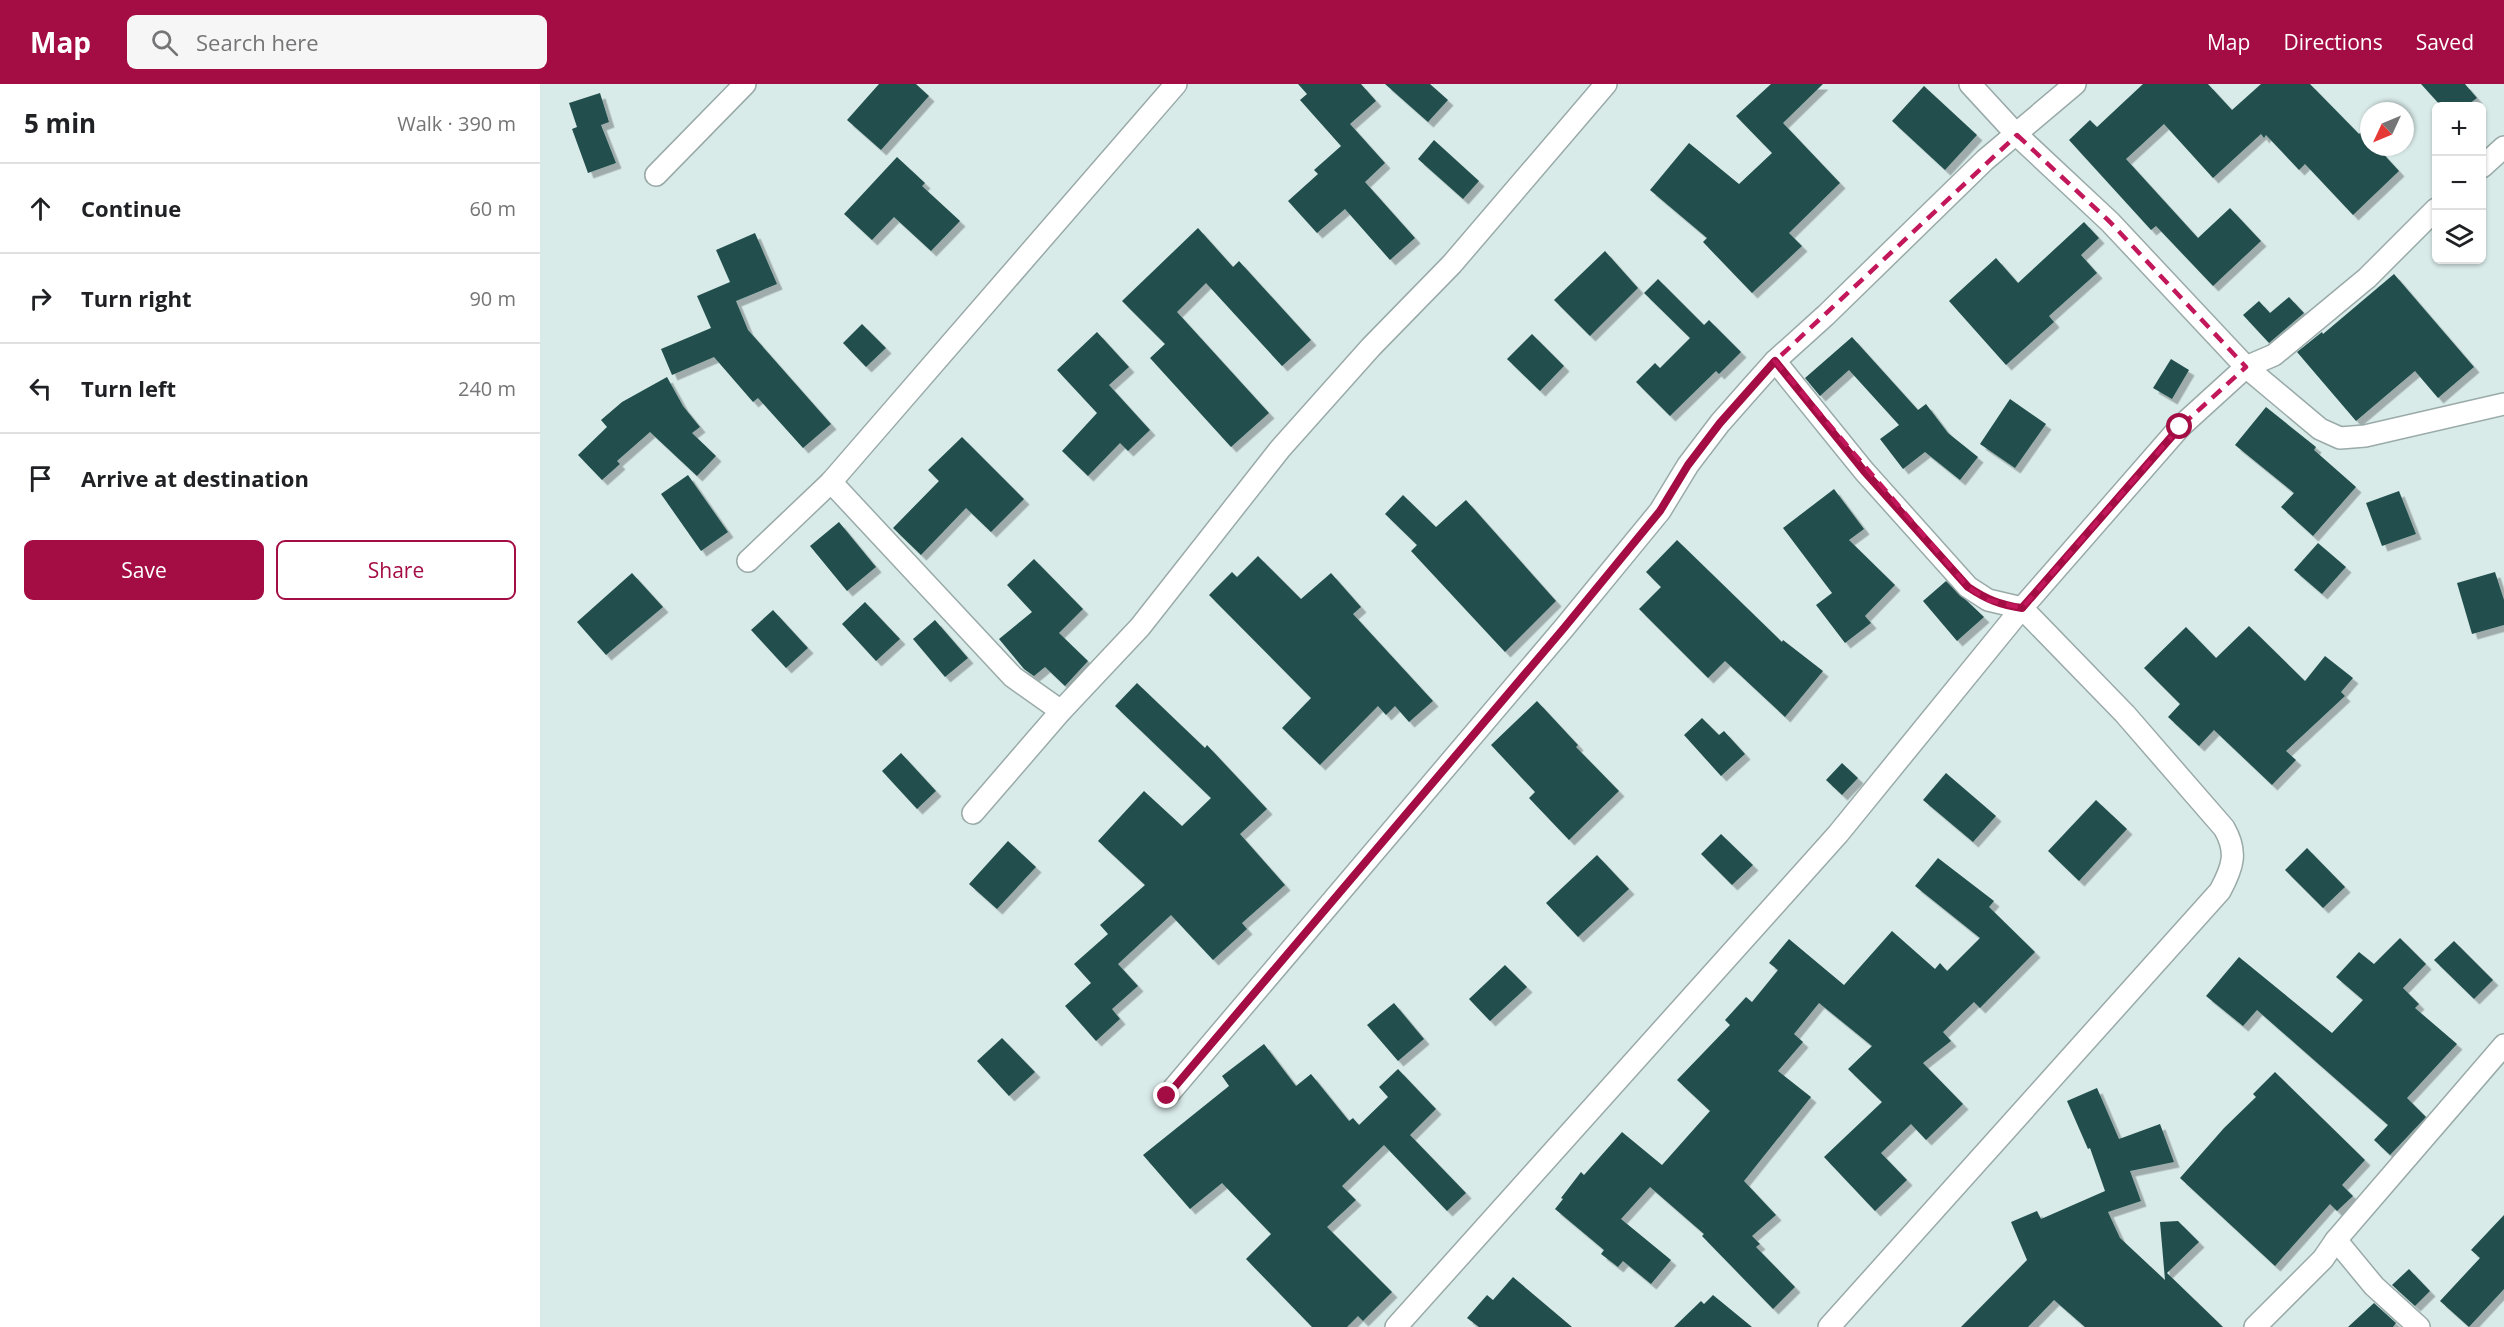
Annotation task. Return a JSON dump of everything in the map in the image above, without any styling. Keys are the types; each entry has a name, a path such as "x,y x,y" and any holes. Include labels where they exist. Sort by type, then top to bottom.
{"street":[{"path":"656,175 746,84"},
{"path":"748,561 831,482 1176,84"},
{"path":"973,813 1061,711 1140,627 1280,450 1371,347 1452,264 1606,84"},
{"path":"1970,84 2017,135 2110,222 2246,366 2320,429 2340,438 2365,436 2504,404"},
{"path":"1167,1096 1572,619 1660,511 1688,465 1720,423 1775,361 1826,315 1985,160 2075,84"},
{"path":"2486,163 2504,147"},
{"path":"1396,1327 1838,834 2022,608 2180,427 2246,366 2274,355 2367,278 2435,210"},
{"path":"1775,361 1864,471 1968,587 1988,600 2022,608 2125,714 2224,828 2232,842 2233,858 2229,875 2220,891 1829,1327"},
{"path":"831,482 1013,677 1061,711"},
{"path":"2255,1327 2323,1259 2336,1240 2504,1045"},
{"path":"2336,1240 2374,1286 2419,1327"}],"highlighted area":[{"path":"2017,135 2110,222 2246,367 2180,427 2022,608 1988,600 1968,587 1775,361"}],"building":[{"path":"879,84 916,84 929,96 881,150 847,120"},
{"path":"1298,84 1361,84 1376,101 1350,124 1385,163 1365,182 1415,238 1390,260 1345,209 1317,233 1288,201 1318,174 1314,170 1341,146 1300,100 1307,94"},
{"path":"1385,84 1430,84 1448,100 1428,122"},
{"path":"1771,84 1823,84 1783,123 1840,183 1789,233 1802,246 1752,293 1703,242 1707,238 1650,190 1689,143 1739,184 1772,153 1736,116"},
{"path":"2143,84 2208,84 2232,110 2261,84 2310,84 2360,133 2360,156 2385,156 2399,171 2353,215 2305,164 2299,170 2266,135 2264,138 2261,134 2213,178 2164,124 2126,159 2198,238 2230,208 2261,241 2213,286 2156,226 2151,230 2069,140 2090,120 2097,127"},
{"path":"2421,84 2465,84 2477,98 2472,102 2437,102"},
{"path":"1924,86 1977,135 1945,170 1892,121"},
{"path":"600,93 609,122 601,125 616,163 588,173 572,129 577,127 569,103"},
{"path":"1434,140 1479,181 1463,199 1418,159"},
{"path":"897,157 925,183 922,186 960,221 931,251 894,217 872,240 844,214"},
{"path":"2084,222 2099,238 2081,255 2097,273 2049,316 2054,322 2006,365 1949,301 1996,258 2018,283"},
{"path":"1198,228 1233,267 1239,261 1311,340 1282,366 1206,283 1177,312 1269,413 1231,447 1150,358 1165,344 1122,301"},
{"path":"755,233 777,284 736,301 748,330 831,424 803,448 758,398 753,402 714,357 672,375 661,349 711,328 697,296 730,282 716,250"},
{"path":"1605,251 1638,288 1590,336 1554,300"},
{"path":"2394,274 2474,367 2438,398 2415,371 2356,421 2297,352 2322,332 2323,334"},
{"path":"1658,279 1704,325 1709,320 1741,352 1719,374 1716,371 1670,416 1636,382 1655,363 1660,368 1690,338 1644,293"},
{"path":"2289,297 2304,313 2269,343 2243,315 2259,301 2270,313"},
{"path":"862,324 886,348 866,367 843,343"},
{"path":"1097,332 1129,367 1109,385 1150,430 1128,451 1120,443 1088,476 1062,451 1097,413 1057,370"},
{"path":"1532,334 1564,366 1540,391 1507,359"},
{"path":"1852,337 1918,410 1926,404 1948,433 1978,457 1960,480 1925,452 1903,469 1880,439 1899,425 1849,370 1820,396 1805,378"},
{"path":"2171,359 2189,370 2172,399 2153,388"},
{"path":"667,377 683,406 700,427 692,433 716,456 697,476 650,432 617,461 620,464 602,480 578,455 607,427 601,420 622,402"},
{"path":"2010,399 2046,424 2015,468 1980,444"},
{"path":"2266,407 2316,447 2314,450 2356,487 2313,536 2281,507 2294,493 2235,445"},
{"path":"962,437 1024,499 991,532 966,508 921,555 893,528 939,481 928,470"},
{"path":"688,475 728,532 701,551 661,494"},
{"path":"1834,489 1864,529 1849,540 1895,585 1865,616 1871,623 1845,643 1816,605 1832,593 1783,528"},
{"path":"2399,491 2416,534 2382,546 2366,503"},
{"path":"1403,495 1436,527 1466,500 1556,601 1505,652 1411,551 1417,545 1385,514"},
{"path":"839,522 876,567 847,591 810,546"},
{"path":"1677,540 1782,642 1783,640 1823,671 1785,717 1725,661 1708,678 1639,609 1661,587 1646,572"},
{"path":"2318,543 2346,567 2322,594 2294,570"},
{"path":"1258,556 1301,599 1331,573 1361,607 1353,614 1433,701 1409,722 1395,706 1386,715 1378,706 1320,765 1282,728 1311,698 1209,595 1232,572 1237,577"},
{"path":"1034,559 1083,609 1059,633 1088,661 1065,686 1045,667 1034,676 1024,669 999,639 1032,612 1007,585"},
{"path":"2495,572 2504,600 2504,625 2472,634 2457,583"},
{"path":"632,573 663,607 606,655 577,622"},
{"path":"1946,581 1984,617 1957,641 1923,601"},
{"path":"865,602 900,639 876,661 842,624"},
{"path":"773,610 808,648 786,668 751,630"},
{"path":"935,620 968,658 945,677 913,639"},
{"path":"2249,626 2305,681 2325,656 2353,678 2341,692 2345,696 2286,751 2296,760 2272,785 2214,730 2199,746 2168,717 2180,704 2144,668 2186,627 2216,658"},
{"path":"1137,683 1205,748 1207,745 1267,809 1240,834 1285,885 1242,923 1247,929 1213,960 1171,915 1118,964 1138,986 1112,1009 1120,1019 1096,1041 1065,1006 1091,983 1074,964 1108,934 1100,925 1145,885 1098,841 1144,791 1182,826 1211,798 1115,706"},
{"path":"1537,701 1578,745 1576,747 1619,791 1569,840 1529,798 1535,792 1491,745"},
{"path":"1702,718 1719,735 1724,731 1745,754 1721,776 1684,735"},
{"path":"901,753 936,791 917,809 882,771"},
{"path":"1842,763 1858,778 1842,795 1826,780"},
{"path":"1946,773 1996,816 1973,842 1923,800"},
{"path":"2096,800 2127,829 2079,881 2048,851"},
{"path":"1721,834 1753,865 1732,885 1701,854"},
{"path":"1008,841 1036,867 997,909 969,884"},
{"path":"2307,848 2345,887 2323,908 2285,870"},
{"path":"1597,855 1629,889 1578,937 1546,903"},
{"path":"1938,858 1994,901 1989,907 2035,952 1980,1008 1974,1002 1943,1032 1951,1041 1923,1063 1963,1104 1926,1140 1911,1124 1881,1153 1907,1180 1875,1211 1824,1157 1882,1102 1848,1069 1872,1046 1819,1003 1794,1034 1803,1042 1778,1071 1811,1097 1744,1181 1776,1215 1752,1236 1760,1244 1756,1247 1795,1287 1773,1309 1702,1236 1704,1234 1650,1187 1621,1219 1671,1260 1651,1284 1623,1261 1618,1267 1601,1254 1604,1250 1555,1209 1563,1199 1561,1198 1581,1172 1584,1175 1622,1132 1662,1165 1710,1111 1677,1080 1730,1025 1725,1020 1746,997 1752,1002 1778,970 1769,963 1789,939 1844,985 1892,931 1935,969 1940,963 1947,971 1980,938 1915,886"},
{"path":"2400,938 2426,964 2403,988 2419,1004 2415,1008 2457,1044 2407,1098 2426,1117 2390,1155 2374,1140 2388,1125 2257,1010 2243,1026 2206,996 2239,957 2332,1033 2363,1000 2336,977 2359,952 2374,964"},
{"path":"2454,941 2493,980 2474,999 2434,960"},
{"path":"1505,965 1527,987 1490,1021 1469,999"},
{"path":"1394,1003 1424,1039 1398,1061 1367,1025"},
{"path":"1002,1038 1035,1072 1009,1096 977,1061"},
{"path":"1264,1044 1296,1086 1311,1074 1349,1121 1353,1118 1359,1125 1388,1097 1379,1087 1398,1069 1436,1109 1410,1135 1466,1193 1447,1211 1384,1145 1342,1186 1356,1200 1327,1227 1392,1292 1363,1321 1358,1316 1347,1327 1312,1327 1246,1259 1271,1234 1222,1183 1190,1209 1143,1155 1229,1086 1222,1076"},
{"path":"2275,1072 2365,1160 2342,1185 2353,1196 2337,1211 2330,1204 2275,1266 2180,1178 2224,1128 2256,1097 2253,1094"},
{"path":"2097,1088 2119,1139 2160,1124 2174,1162 2130,1171 2141,1201 2108,1212 2120,1238 2165,1280 2160,1222 2178,1221 2199,1242 2167,1273 2223,1327 2085,1327 2054,1300 2028,1327 1961,1327 2027,1260 2011,1222 2037,1211 2041,1219 2105,1191 2090,1148 2088,1149 2067,1101"},
{"path":"2504,1215 2504,1289 2469,1327 2440,1301 2480,1258 2471,1250"},
{"path":"2409,1269 2430,1291 2415,1306 2392,1285"},
{"path":"1513,1277 1572,1327 1479,1327 1467,1318 1487,1295 1493,1300"},
{"path":"1713,1295 1752,1327 1674,1327 1701,1301 1704,1304"},
{"path":"2374,1303 2396,1323 2393,1327 2348,1327"}],"route":[{"path":"1167,1096 1564,628 1660,511 1688,465 1720,423 1775,361 1864,471 1968,587 1988,600 2003,605 2022,608 2180,427"}]}
